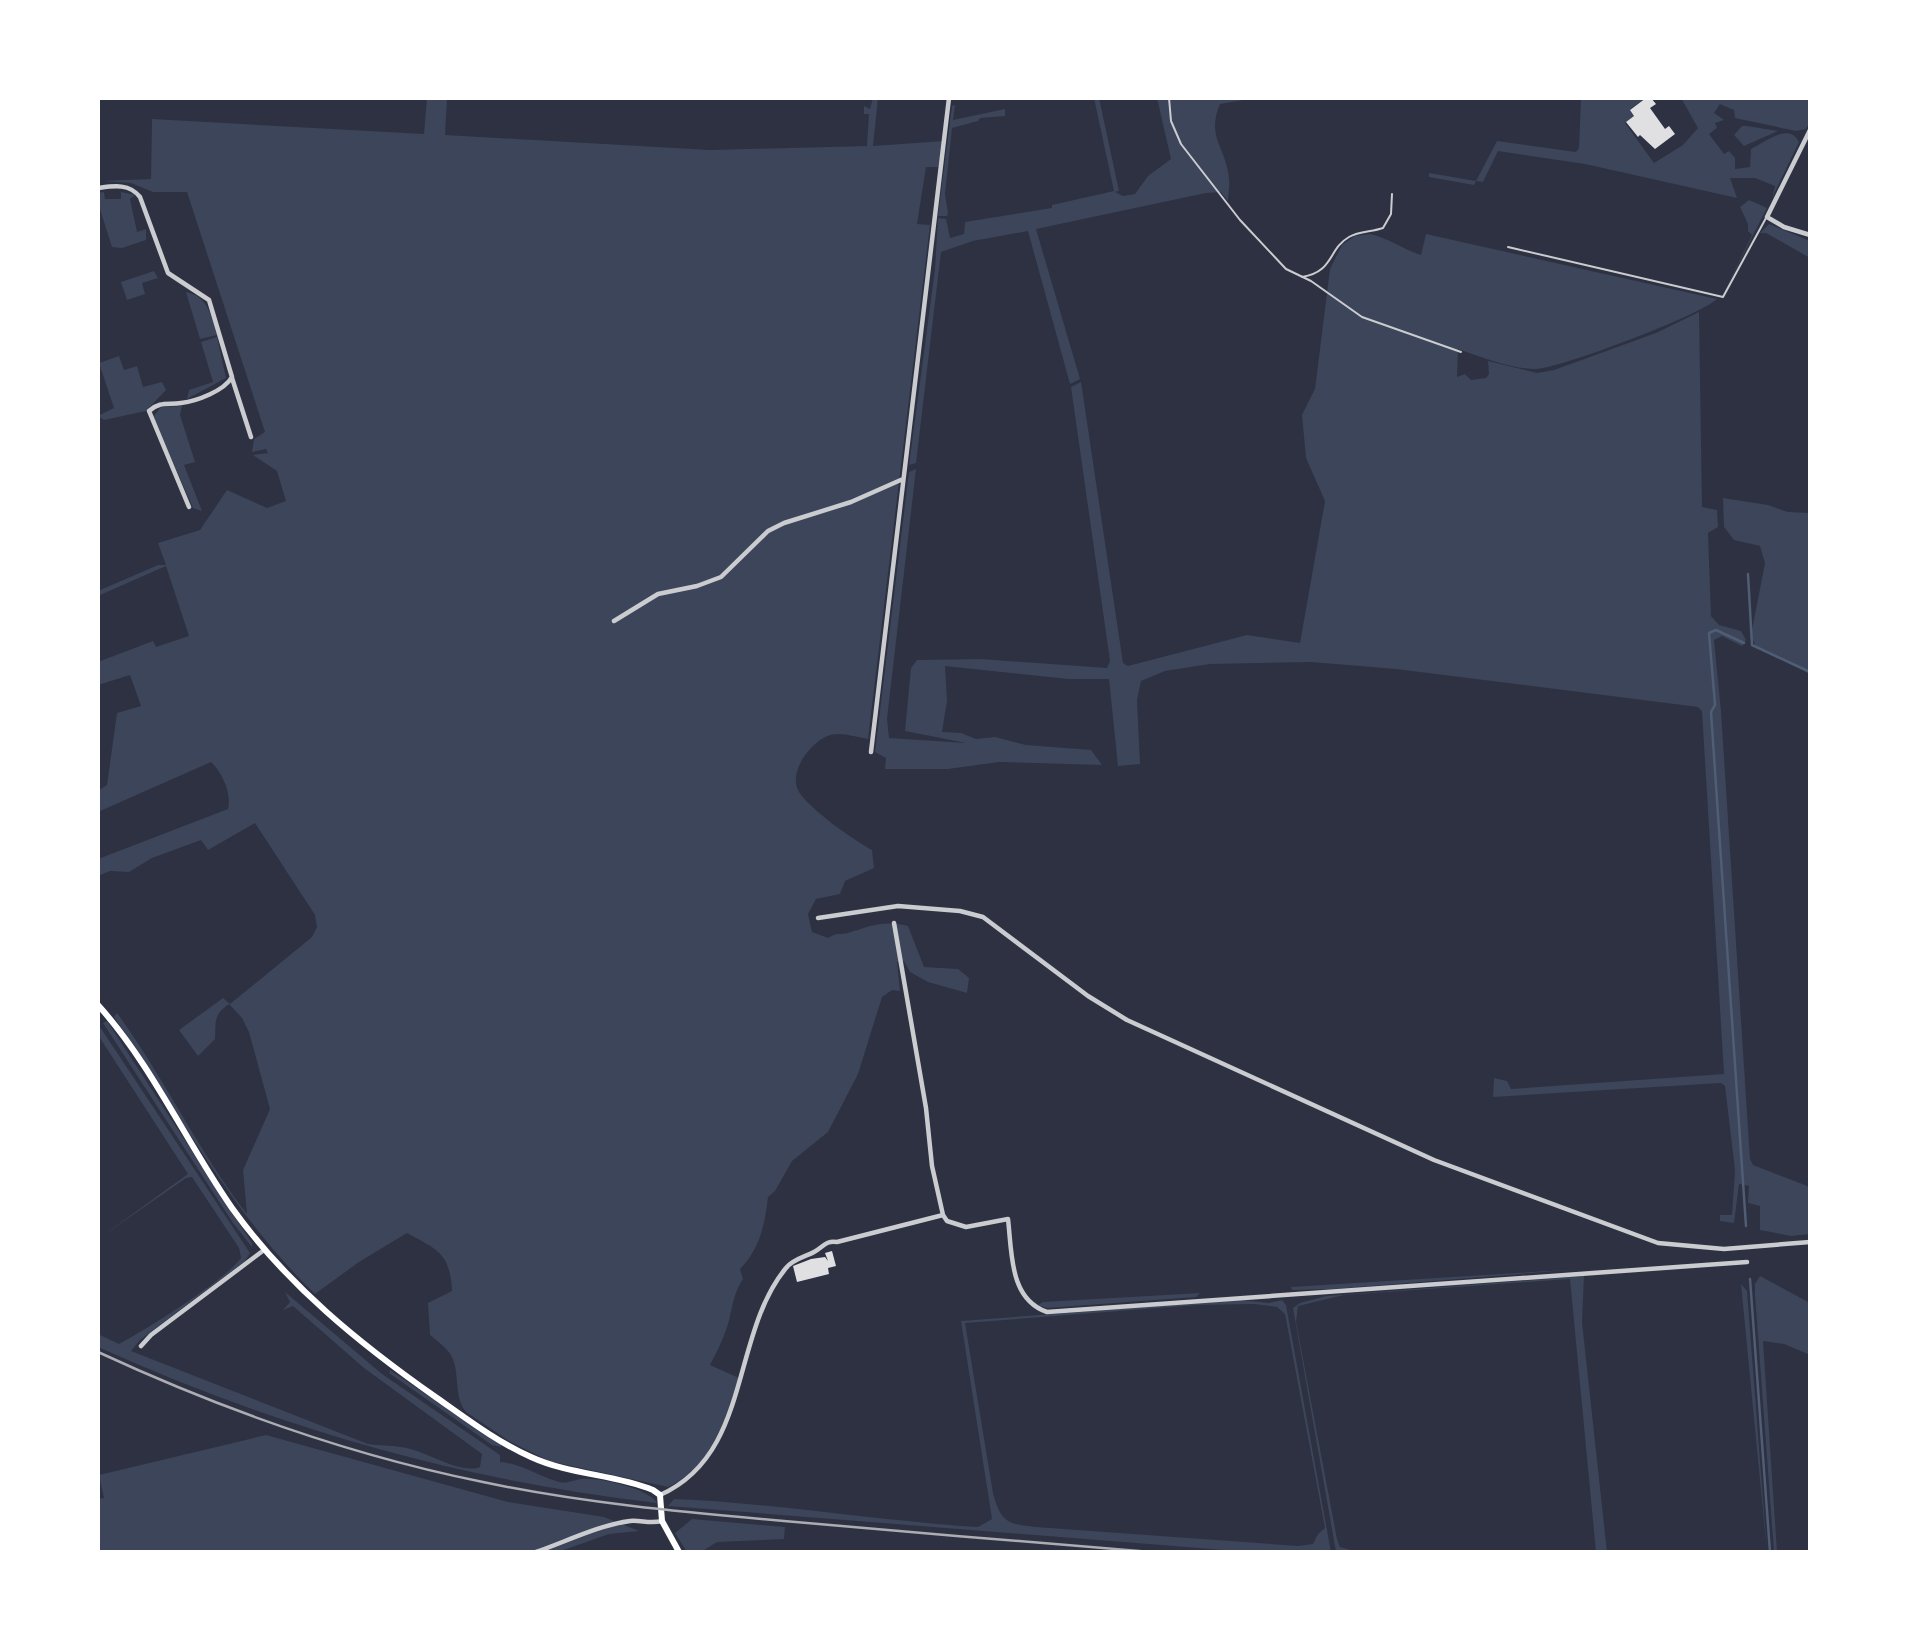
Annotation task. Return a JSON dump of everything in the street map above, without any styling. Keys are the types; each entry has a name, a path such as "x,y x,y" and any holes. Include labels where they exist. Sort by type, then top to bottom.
{"main road":[{"path":"98,1005 134,1055 231,1207 264,1250 329,1315 389,1364 501,1441 553,1466 645,1487 660,1495 662,1518 679,1552"}],"street":[{"path":"871,752 949,98"},
{"path":"1810,130 1767,217 1784,227 1810,235"},
{"path":"98,188 123,186 134,189 140,197 167,273 211,304 251,438"},
{"path":"189,507 149,411 158,405 183,403 208,394 226,385 232,377"},
{"path":"614,621 658,594 697,586 721,577 768,530 851,502 904,478"},
{"path":"818,918 898,905 960,911 983,918 1088,996 1127,1020 1434,1160 1658,1243 1724,1249 1810,1242"},
{"path":"894,923 926,1108 932,1166 943,1215 947,1221 966,1227 1008,1219 1017,1285 1034,1307 1047,1312 1747,1262"},
{"path":"660,1495 684,1482 723,1433 753,1335 773,1289 787,1266 829,1241 837,1242 943,1215"},
{"path":"141,1346 151,1335 264,1250"},
{"path":"536,1552 616,1525 632,1521 649,1524 662,1518"}],"lane":[{"path":"1169,98 1175,133 1191,159 1286,269 1362,317 1461,352"},
{"path":"1301,277 1313,275 1326,267 1348,237 1383,228 1391,214 1392,194"},
{"path":"1508,247 1723,297 1767,217"}],"shaded area":[{"path":"427,98 447,98 445,135 710,150 867,146 869,114 864,114 864,106 870,109 873,98 878,98 873,146 944,141 938,167 926,167 917,224 930,225 868,739 839,734 823,738 803,759 796,776 796,784 799,792 822,815 872,850 874,868 845,881 840,894 816,899 808,914 812,932 828,938 877,925 908,926 924,967 958,969 969,978 967,993 928,982 910,972 904,961 897,962 900,991 892,990 882,997 858,1074 828,1132 792,1161 775,1191 768,1197 760,1236 740,1269 743,1279 736,1292 728,1326 710,1365 739,1378 729,1409 706,1455 683,1479 668,1487 549,1461 509,1441 466,1412 459,1398 452,1358 430,1335 428,1303 452,1291 451,1278 440,1254 418,1239 407,1233 359,1262 315,1294 257,1230 232,1196 114,1017 117,1013 134,1037 213,1165 247,1214 243,1170 270,1109 249,1032 242,1018 229,1004 218,1015 215,1039 198,1056 179,1030 223,998 230,1004 312,937 317,927 315,915 255,823 208,850 201,840 152,858 129,872 110,871 98,876 98,859 228,809 229,797 219,771 211,762 98,812 98,791 107,785 117,713 141,706 130,675 98,685 98,662 153,641 156,647 189,636 166,566 98,596 98,591 158,565 166,565 158,543 200,530 227,490 267,508 286,501 277,471 253,455 268,453 266,449 252,452 254,439 265,432 187,192 153,192 131,183 103,181 151,179 152,119 424,134"},
{"path":"1094,98 1099,98 1119,191 1115,192 1123,196 1135,194 1148,176 1171,159 1157,98 1255,98 1220,104 1216,116 1216,134 1229,178 1228,201 1221,192 1206,193 1036,229 1080,379 1070,384 1028,231 973,241 941,252 916,463 909,465 935,269 938,218 946,219 950,238 964,234 965,222 1052,208 1052,205 1114,191"},
{"path":"1581,98 1646,98 1630,109 1634,116 1625,123 1654,163 1683,145 1698,128 1681,98 1810,98 1810,122 1806,129 1796,131 1735,118 1734,110 1720,104 1714,113 1724,120 1715,123 1717,128 1709,134 1724,154 1729,151 1735,158 1735,169 1750,167 1751,149 1776,135 1795,136 1799,142 1772,198 1775,186 1755,178 1730,178 1737,198 1585,164 1498,151 1483,182 1476,181 1497,141 1576,152 1579,148"},
{"path":"955,105 953,120 1005,109 1005,116 980,118 978,121 952,128 945,194 948,213 947,216 938,216 952,106"},
{"path":"1742,126 1778,131 1744,146 1734,135"},
{"path":"1429,173 1476,181 1474,185 1429,177"},
{"path":"104,192 105,199 121,199 121,192 135,195 130,199 137,232 146,229 146,240 122,248 112,247 98,203 98,193"},
{"path":"1749,200 1767,208 1725,290 1752,235 1748,231 1748,224 1740,207"},
{"path":"1769,224 1810,241 1810,258 1766,233 1760,233"},
{"path":"1370,234 1421,255 1426,234 1717,299 1685,317 1600,351 1536,369 1496,362 1458,349 1457,377 1465,374 1471,380 1486,378 1489,374 1488,361 1537,373 1554,370 1656,333 1699,312 1702,507 1717,510 1718,527 1708,533 1711,616 1719,625 1741,631 1746,640 1742,646 1722,636 1714,640 1750,1159 1753,1165 1810,1187 1810,1234 1791,1236 1760,1230 1760,1206 1748,1203 1749,1186 1739,1184 1734,1223 1720,1221 1720,1215 1732,1215 1735,1170 1725,1086 1721,1083 1493,1097 1494,1078 1507,1081 1511,1089 1724,1074 1702,711 1698,707 1396,669 1311,662 1210,664 1165,671 1141,681 1137,700 1140,764 1118,766 1109,679 1068,679 945,666 947,701 942,732 961,733 976,739 995,737 1026,745 1091,750 1102,765 999,762 948,769 885,769 886,758 875,752 909,472 916,469 887,719 889,738 966,743 905,731 911,668 917,660 981,659 1107,668 1110,661 1071,387 1081,382 1123,663 1128,666 1247,635 1300,643 1325,501 1306,458 1302,415 1315,389 1330,269 1342,245 1355,236"},
{"path":"154,271 158,278 142,283 145,294 127,300 121,282"},
{"path":"186,292 204,302 217,335 200,339"},
{"path":"217,337 226,378 187,399 189,390 213,382 201,342"},
{"path":"119,356 124,370 137,366 143,387 162,382 166,390 146,411 104,420 98,416 114,408 99,363"},
{"path":"182,406 180,415 195,462 184,465 202,511 193,508 153,417 161,407"},
{"path":"1723,498 1768,505 1788,512 1810,513 1810,674 1756,647 1751,635 1765,563 1760,546 1734,540 1724,527"},
{"path":"107,1021 252,1243 252,1247 233,1223 103,1023"},
{"path":"98,1024 250,1253 245,1261 140,1340 131,1351 368,1444 410,1449 462,1468 480,1467 482,1454 364,1368 293,1306 283,1310 290,1302 285,1292 382,1374 500,1455 500,1462 560,1482 590,1479 623,1485 645,1493 657,1503 512,1480 372,1447 234,1403 98,1347 98,1334 119,1344 202,1291 241,1258 239,1248 192,1177 186,1178 98,1239 188,1174 98,1035"},
{"path":"1581,1269 1333,1289 1292,1290 1291,1287"},
{"path":"1584,1276 1582,1322 1607,1552 1596,1552 1570,1279 1344,1295 1298,1306 1296,1322 1337,1539 1340,1547 1358,1552 1336,1552 1293,1308 1300,1303 1326,1296"},
{"path":"1760,1276 1810,1303 1810,1355 1784,1344 1763,1341 1777,1552 1774,1552 1755,1295 1755,1284"},
{"path":"1741,1284 1747,1291 1767,1552"},
{"path":"1200,1293 1196,1297 1047,1308 1038,1305 1043,1302"},
{"path":"1239,1300 1269,1303 1282,1300 1286,1305 1331,1552 1249,1552 668,1506 674,1499 712,1501 978,1527 992,1519 961,1321","holes":["1254,1304 1277,1307 1285,1314 1325,1528 1313,1544 1298,1546 1036,1527 1012,1523 999,1511 993,1493 965,1323 1197,1305"]},
{"path":"390,1370 501,1447 492,1445 389,1373"},
{"path":"266,1435 508,1502 604,1517 639,1531 609,1534 558,1552 98,1552 98,1499 104,1498 99,1475"},
{"path":"692,1519 785,1527 784,1539 717,1542 701,1552 687,1552 675,1533"}],"building":[{"path":"1646,98 1651,98 1656,104 1650,108 1665,129 1669,126 1675,134 1655,149 1640,135 1638,137 1626,122 1634,116 1630,110"},
{"path":"832,1251 836,1266 828,1268 829,1274 797,1282 793,1266 825,1257 828,1261 825,1253"}],"waterway":[{"path":"1748,574 1752,645 1810,672"},
{"path":"1744,643 1716,630 1709,633 1715,705 1711,712 1746,1226"},
{"path":"1750,1279 1770,1552"}],"railway":[{"path":"98,1352 191,1393 335,1444 433,1471 520,1489 708,1514 1151,1552"}]}
